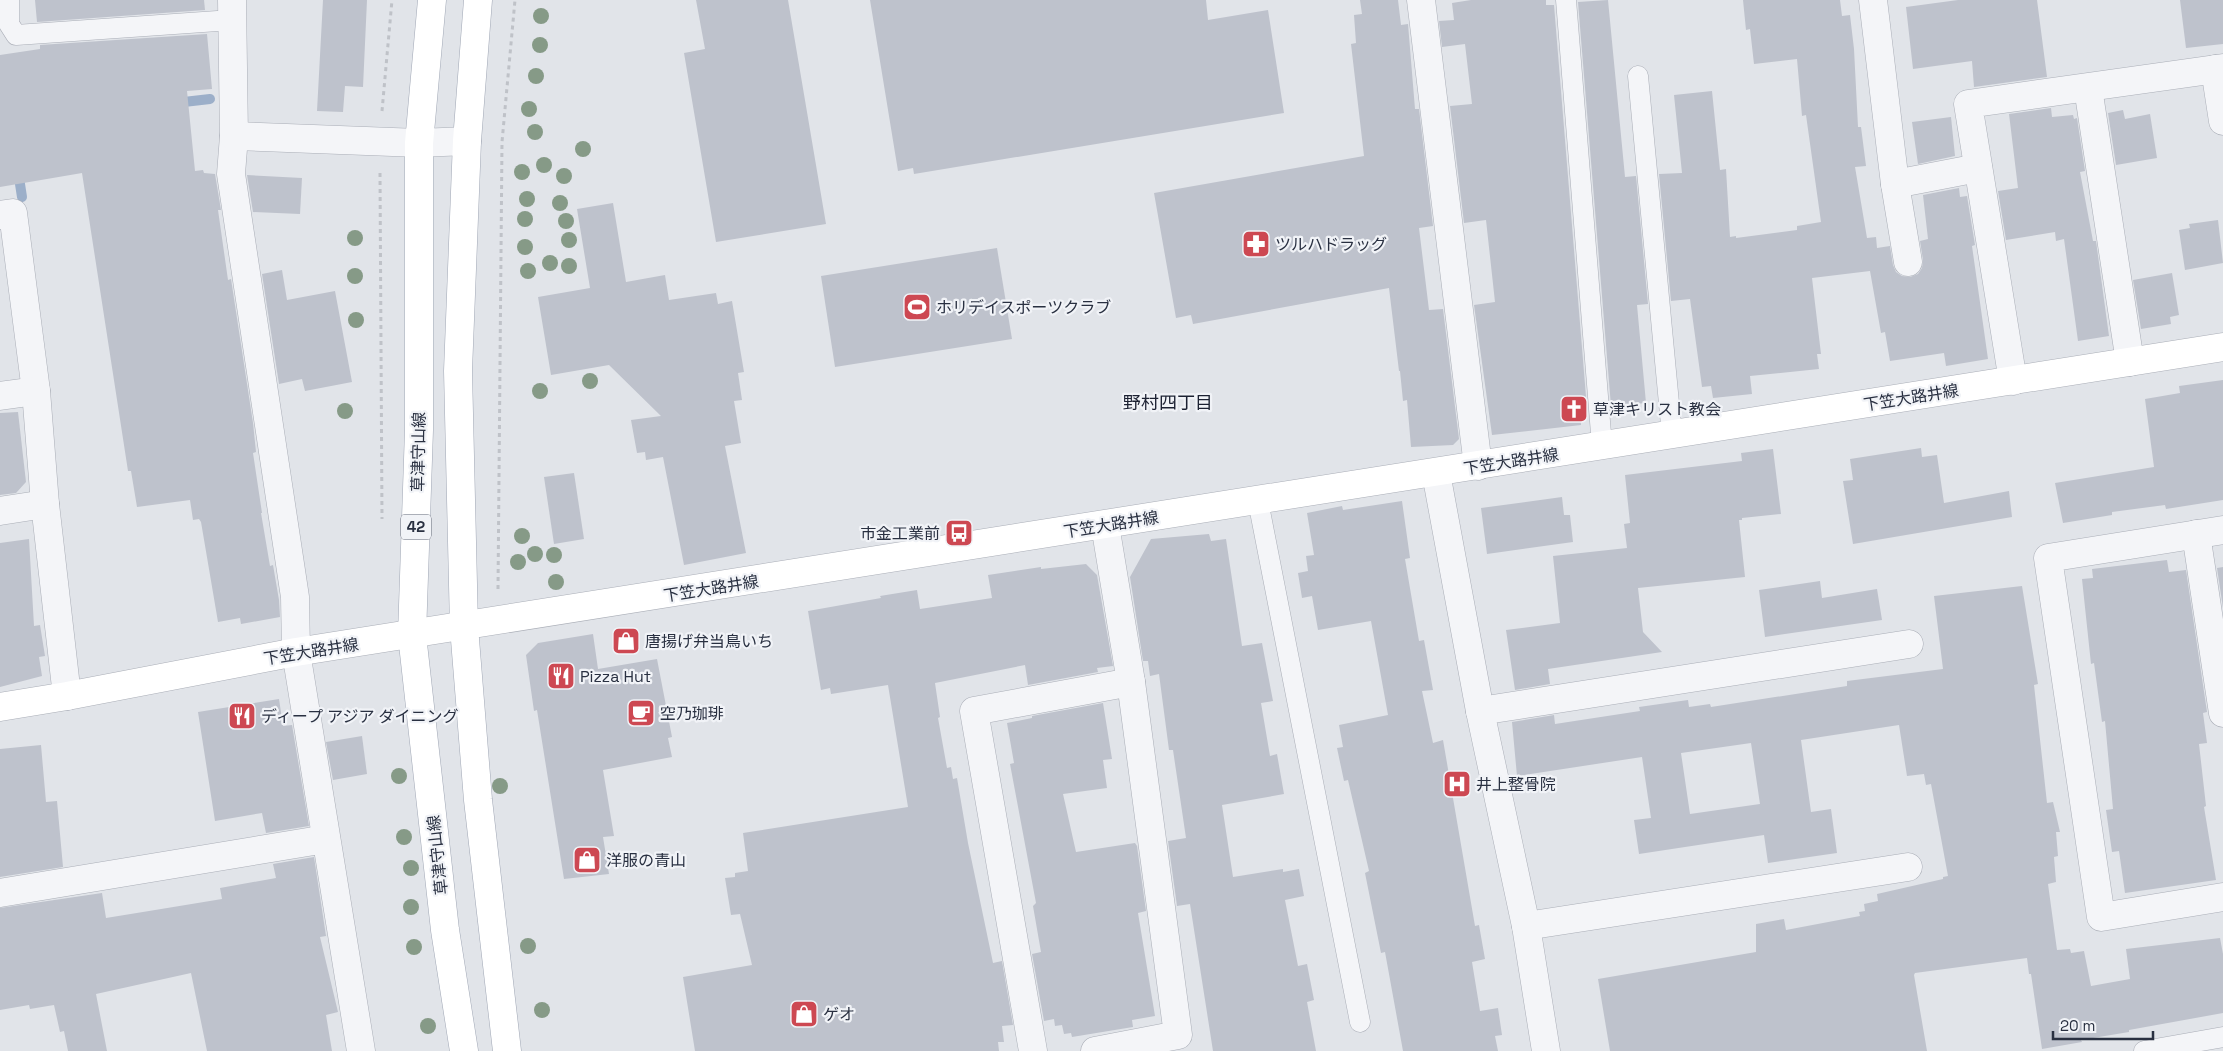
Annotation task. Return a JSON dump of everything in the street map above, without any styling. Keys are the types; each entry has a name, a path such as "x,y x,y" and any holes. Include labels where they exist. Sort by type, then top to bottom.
{"main road":[{"name":"草津守山線","path":"432,0 419,143 419,430 412,635 445,930 464,1051"},
{"path":"478,0 467,141 458,372 464,627 478,800 507,1051"},
{"name":"下笠大路井線","path":"0,707 68,696 296,652 464,627 2223,347"}],"street":[{"path":"1421,0 1478,466"},
{"path":"1873,0 1894,184 1908,262"},
{"path":"232,10 234,136 231,174 295,597 296,652 362,1051"},
{"path":"2013,381 1968,104 2219,68 2223,122"},
{"path":"2088,88 2130,362"},
{"path":"234,136 419,143 467,141"},
{"path":"1894,184 1978,168"},
{"path":"0,215 13,213 36,391 44,504 68,696"},
{"path":"0,396 36,391"},
{"path":"1436,473 1480,712 1526,926 1546,1051"},
{"path":"0,511 44,504"},
{"path":"1095,1051 1178,1035 1131,682 1105,525"},
{"path":"2223,530 2048,558 2101,917 2223,897"},
{"path":"2196,534 2223,713"},
{"path":"1480,712 1909,644"},
{"path":"1033,1051 974,712 1131,682"},
{"path":"0,893 326,839"},
{"path":"1526,926 1908,867"}],"lane":[{"path":"9,0 9,24 16,35 232,10"},
{"path":"1566,0 1602,446"},
{"path":"1638,76 1672,435"},
{"path":"1258,501 1360,1022"},
{"path":"2144,1051 2223,1037"}],"path":[{"path":"382,520 380,141 392,0"},
{"path":"497,621 502,142 514,0"}],"building":[{"path":"35,0 204,0 205,10 37,22"},
{"path":"323,0 367,0 363,87 345,86 343,112 317,111"},
{"path":"696,0 788,0 826,224 716,242 684,53 705,49"},
{"path":"870,0 1206,0 1208,20 1268,10 1284,113 914,174 913,168 898,171"},
{"path":"1360,0 1398,0 1401,25 1408,24 1415,109 1419,109 1433,226 1419,228 1429,310 1443,309 1459,439 1453,445 1411,447 1407,400 1403,401 1389,288 1193,324 1191,315 1176,318 1154,193 1364,156 1351,44 1356,43 1354,15 1362,14"},
{"path":"1471,0 1546,0 1546,5 1554,5 1587,409 1580,409 1581,425 1492,435 1474,305 1495,302 1486,220 1464,223 1450,106 1472,104 1465,44 1442,47 1439,21 1454,20 1452,3"},
{"path":"1608,0 1625,177 1636,176 1648,304 1637,305 1646,403 1611,406 1578,2"},
{"path":"1743,0 1840,0 1842,16 1850,15 1854,49 1858,127 1861,127 1866,166 1855,167 1867,238 1876,237 1877,248 1890,246 1896,272 1902,276 1910,277 1918,274 1922,268 1923,260 1920,241 1928,239 1923,195 1959,188 1960,197 1967,196 1975,245 1972,246 1988,359 1946,366 1944,353 1890,361 1885,332 1881,333 1870,271 1812,278 1821,354 1817,354 1819,369 1750,376 1752,394 1713,398 1711,386 1702,387 1690,299 1671,301 1659,174 1682,173 1674,95 1712,91 1720,170 1726,169 1730,237 1736,236 1736,238 1797,230 1797,226 1821,222 1806,115 1802,116 1797,59 1754,64 1750,29 1746,30"},
{"path":"1958,0 2037,0 2047,77 1974,87 1972,61 1913,69 1906,7"},
{"path":"2180,0 2223,0 2223,44 2186,48"},
{"path":"207,34 212,89 187,91 195,171 203,170 204,173 215,174 221,210 218,210 228,280 231,279 253,423 256,452 253,453 261,513 270,566 273,565 280,617 241,624 240,618 218,622 201,522 199,519 193,520 190,500 137,507 131,471 128,471 82,173 0,187 0,55 40,49 40,45"},
{"path":"2051,108 2052,117 2073,115 2074,119 2077,118 2085,171 2080,172 2093,241 2096,241 2109,336 2078,341 2064,239 2056,241 2055,232 2006,240 1998,191 2018,188 2009,114"},
{"path":"2123,110 2125,119 2150,114 2157,158 2116,165 2108,113"},
{"path":"1951,117 1955,156 1918,164 1912,122"},
{"path":"247,175 302,178 300,214 253,212"},
{"path":"613,203 626,282 665,275 669,300 716,293 718,304 732,301 744,372 738,373 742,400 734,401 741,443 725,446 746,553 684,565 663,457 646,460 645,452 637,453 631,420 661,416 609,365 551,375 538,297 590,288 577,209"},
{"path":"2218,220 2223,263 2185,270 2179,230 2190,228 2189,224"},
{"name":"ホリデイスポーツクラブ","path":"997,248 1012,339 835,367 821,276"},
{"path":"282,270 287,300 335,291 352,382 305,391 302,379 279,384 262,274"},
{"path":"2172,273 2179,315 2170,317 2171,324 2141,329 2133,280"},
{"path":"2223,380 2223,500 2166,509 2165,505 2112,512 2112,515 2063,523 2055,483 2154,467 2145,399 2180,393 2179,386"},
{"path":"18,412 26,482 16,493 0,495 0,413"},
{"path":"1921,448 1922,457 1937,455 1944,503 2009,491 2012,517 1853,544 1843,481 1853,480 1850,459"},
{"path":"1773,449 1781,514 1742,518 1742,520 1739,520 1745,577 1638,588 1643,632 1662,652 1548,669 1550,684 1515,690 1506,630 1560,623 1553,556 1627,548 1624,524 1630,523 1625,475 1742,461 1741,453"},
{"path":"574,473 584,539 554,544 544,477"},
{"path":"1562,497 1564,515 1570,515 1573,542 1487,554 1481,508"},
{"path":"1402,501 1410,558 1405,559 1419,641 1424,640 1433,690 1422,691 1433,743 1443,740 1475,926 1479,925 1485,959 1472,962 1480,1011 1498,1008 1502,1035 1495,1036 1498,1051 1403,1051 1385,952 1381,953 1365,873 1369,871 1348,780 1344,781 1337,748 1343,747 1339,725 1388,715 1371,621 1318,630 1312,596 1302,598 1298,573 1308,571 1306,556 1314,555 1307,513 1342,506 1343,510"},
{"path":"1209,534 1211,541 1226,539 1242,646 1262,643 1273,701 1261,703 1270,756 1277,754 1284,794 1222,805 1233,877 1283,869 1283,872 1299,869 1304,896 1285,900 1298,966 1307,964 1314,1000 1307,1002 1316,1051 1213,1051 1190,904 1177,906 1168,841 1186,838 1173,750 1169,750 1159,674 1150,676 1148,661 1143,661 1130,577 1151,539"},
{"path":"29,539 34,626 40,625 45,656 39,657 42,676 0,687 0,543"},
{"path":"2167,560 2169,572 2186,570 2207,712 2203,713 2207,743 2199,744 2206,806 2204,807 2216,880 2125,893 2119,851 2112,852 2106,810 2113,809 2105,721 2102,722 2094,663 2091,664 2082,579 2093,578 2092,569"},
{"path":"1086,564 1097,575 1113,666 1097,668 1098,672 1028,685 1025,665 935,683 940,717 938,718 947,768 951,767 953,779 957,778 968,843 993,963 1002,961 1013,1025 1002,1026 1004,1042 998,1042 999,1051 695,1051 683,977 752,965 740,914 731,915 725,878 735,877 735,873 748,871 743,833 908,807 888,685 831,694 830,688 821,690 808,611 917,590 920,609 992,598 988,575 1041,567 1041,569"},
{"path":"2223,567 2223,608 2217,568"},
{"path":"1820,581 1822,598 1877,589 1882,620 1765,637 1759,590"},
{"path":"2022,586 2038,684 2034,685 2047,803 2053,802 2060,832 2056,832 2058,856 2054,857 2056,882 2048,884 2057,950 2070,949 2071,953 2084,951 2091,986 2130,979 2126,949 2220,938 2223,954 2223,1013 2129,1030 2129,1032 2042,1049 2027,958 1915,973 1927,1051 1610,1051 1598,979 1756,952 1756,924 1784,919 1786,930 1860,916 1859,912 1865,911 1864,904 1878,901 1877,894 1943,879 1943,877 1948,876 1931,784 1926,785 1924,774 1907,776 1899,725 1801,740 1811,812 1831,809 1837,853 1768,863 1764,835 1639,854 1634,820 1651,818 1642,757 1517,776 1512,722 1554,715 1555,724 1640,711 1639,707 1688,700 1689,707 1710,704 1711,707 1847,686 1847,681 1943,669 1934,596","holes":["1751,743 1760,804 1690,814 1681,753"]},
{"path":"593,634 598,669 657,659 672,737 668,738 672,757 603,770 614,836 603,837 609,874 564,879 537,710 534,711 526,655 538,643"},
{"path":"279,699 283,726 292,725 309,826 266,833 262,813 215,821 198,712"},
{"path":"1103,703 1112,759 1103,760 1107,788 1063,794 1076,852 1135,843 1137,846 1146,911 1138,913 1155,1016 1132,1020 1133,1027 1072,1037 1071,1033 1064,1034 1062,1025 1055,1026 1054,1019 1044,1021 1032,954 1041,952 1033,906 1036,903 1010,764 1014,763 1007,723 1032,718 1032,716"},
{"path":"362,736 367,774 333,780 326,742"},
{"path":"41,745 46,802 57,801 63,867 0,877 0,749"},
{"path":"314,857 326,936 320,937 338,1012 326,1015 332,1051 207,1051 191,973 96,994 107,1051 68,1051 64,1031 60,1032 54,1005 30,1009 29,1005 0,1010 0,908 102,893 106,918 222,899 220,888 276,878 273,864"}],"waterway":[{"path":"175,103 210,99"},
{"path":"18,171 22,197"}],"place":[{"name":"ツルハドラッグ","path":"1256,244"},
{"name":"ホリデイスポーツクラブ","path":"917,307"},
{"name":"草津キリスト教会","path":"1574,409"},
{"name":"市金工業前","path":"959,533"},
{"name":"唐揚げ弁当鳥いち","path":"626,641"},
{"name":"Pizza Hut","path":"561,676"},
{"name":"空乃珈琲","path":"641,713"},
{"name":"ディープ アジア ダイニング","path":"242,716"},
{"name":"井上整骨院","path":"1457,784"},
{"name":"洋服の青山","path":"587,860"},
{"name":"ゲオ","path":"804,1014"}],"district":[{"name":"野村四丁目","path":"1168,403"}]}
